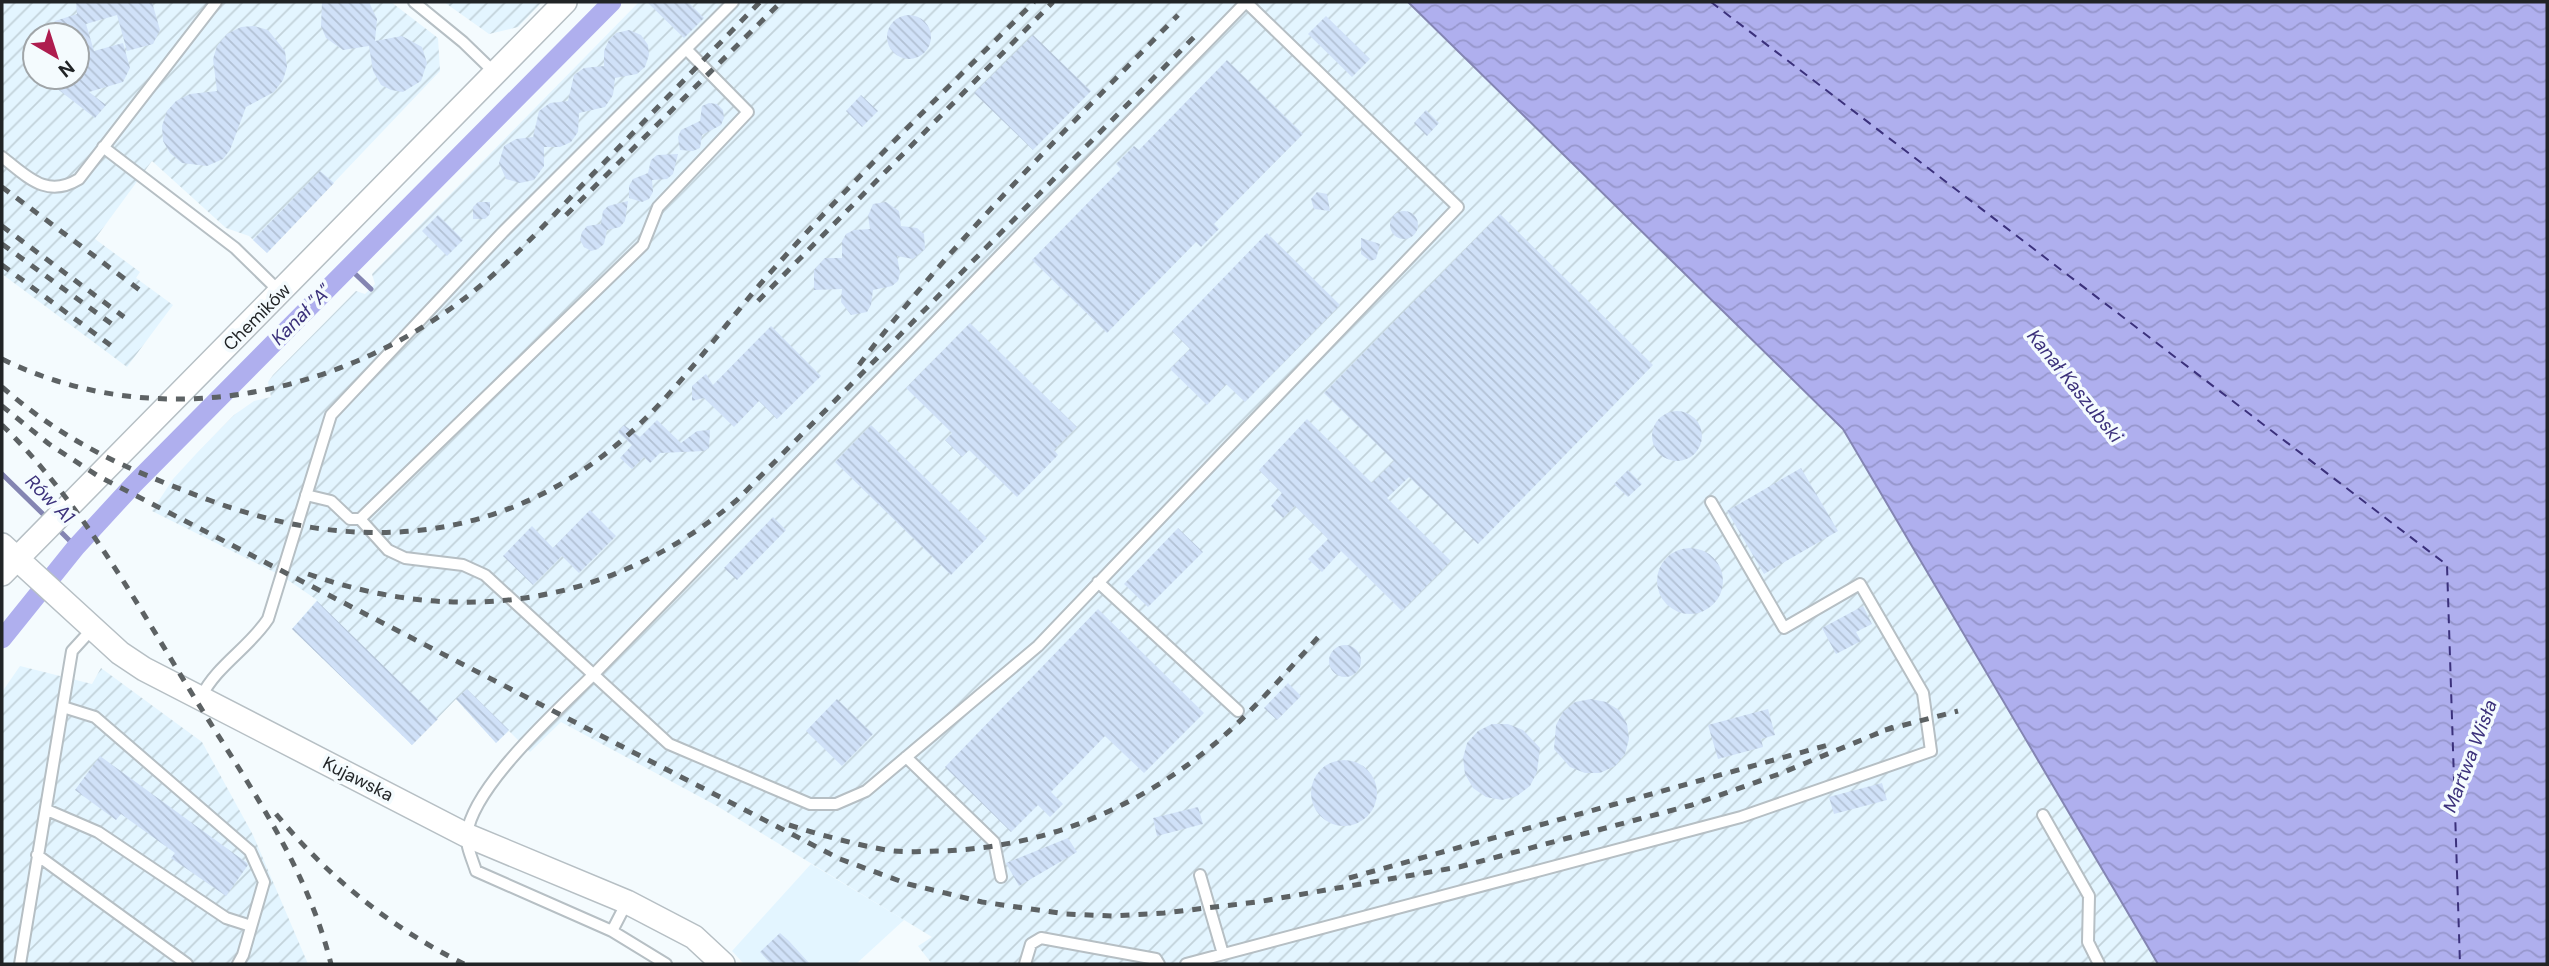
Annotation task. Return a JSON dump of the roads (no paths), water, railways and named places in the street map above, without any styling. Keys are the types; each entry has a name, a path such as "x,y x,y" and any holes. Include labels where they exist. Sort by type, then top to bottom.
{"street":[{"name":"Chemików","path":"6,559 41,532 281,293 565,2"},
{"name":"Kujawska","path":"6,559 34,575 144,669 466,835 628,902 694,937 723,964"}],"lane":[{"path":"2,157 39,186 68,185 79,178 216,2"},
{"path":"414,2 463,42 495,74"},
{"path":"201,697 216,674 268,619 331,415 503,232 733,2"},
{"path":"360,519 388,550 404,558 463,565 485,575 593,675 669,744 810,804 836,804 866,791 1038,646 1458,207 1245,2 593,675 516,754 484,795 466,835 476,871 612,931 666,964"},
{"path":"306,495 331,500 350,519 360,519 643,245 658,207 748,112 686,49"},
{"path":"103,147 235,248 281,293"},
{"path":"1186,964 1741,817 1931,751 1923,693 1860,584 1784,628 1711,502"},
{"path":"1098,582 1238,712"},
{"path":"20,964 72,651 93,628"},
{"path":"63,707 95,717 250,851 264,882 238,964"},
{"path":"906,757 994,842 1001,877"},
{"path":"47,810 98,832 226,918 251,926"},
{"path":"2043,816 2089,896 2088,942 2099,964"},
{"path":"37,855 187,964"},
{"path":"1200,875 1223,954"},
{"path":"612,931 628,902"},
{"path":"1025,964 1031,944 1041,938 1156,959 1159,964"}],"water":[{"path":"1408,2 2547,2 2547,964 2158,964 1843,429"}],"waterway":[{"name":"Kanał \"A\"","path":"2,639 76,547 134,484 612,2"},
{"path":"349,268 371,289"},
{"name":"Rów A1","path":"2,474 47,518"},
{"name":"Rów A1","path":"57,528 76,547"}],"railway":[{"path":"2,359 59,382 119,395 179,399 239,394 298,382 355,362 410,335 461,301 495,273 542,228 760,2"},
{"path":"566,215 781,2"},
{"path":"2,387 51,425 100,454 179,489 263,517 317,528 370,533 423,530 475,520 525,502 574,476 642,422 809,230 1034,2"},
{"path":"758,301 1053,2"},
{"path":"859,365 973,228 1178,15"},
{"path":"308,574 366,591 422,600 478,602 533,597 587,584 639,563 689,536 737,500 1198,33"},
{"path":"2,187 145,294"},
{"path":"2,226 124,317"},
{"path":"2,244 116,327"},
{"path":"2,265 117,350"},
{"path":"2,406 49,444 98,476 840,859 908,884 982,902 1066,914 1112,916 1164,913 1257,902 1459,867 1692,805 1779,774 1893,727"},
{"path":"2,425 57,486 105,552 252,790 306,891 331,964"},
{"path":"789,825 874,848 913,852 977,848 1014,842 1084,822 1150,789 1212,746 1255,706 1323,632"},
{"path":"1885,730 1958,711"},
{"path":"1349,878 1828,745"},
{"path":"276,814 317,859 362,899 411,934 464,964"}],"water label":[{"name":"Kanał Kaszubski","path":"2075,386"},
{"name":"Martwa Wisła","path":"2470,756"}]}
